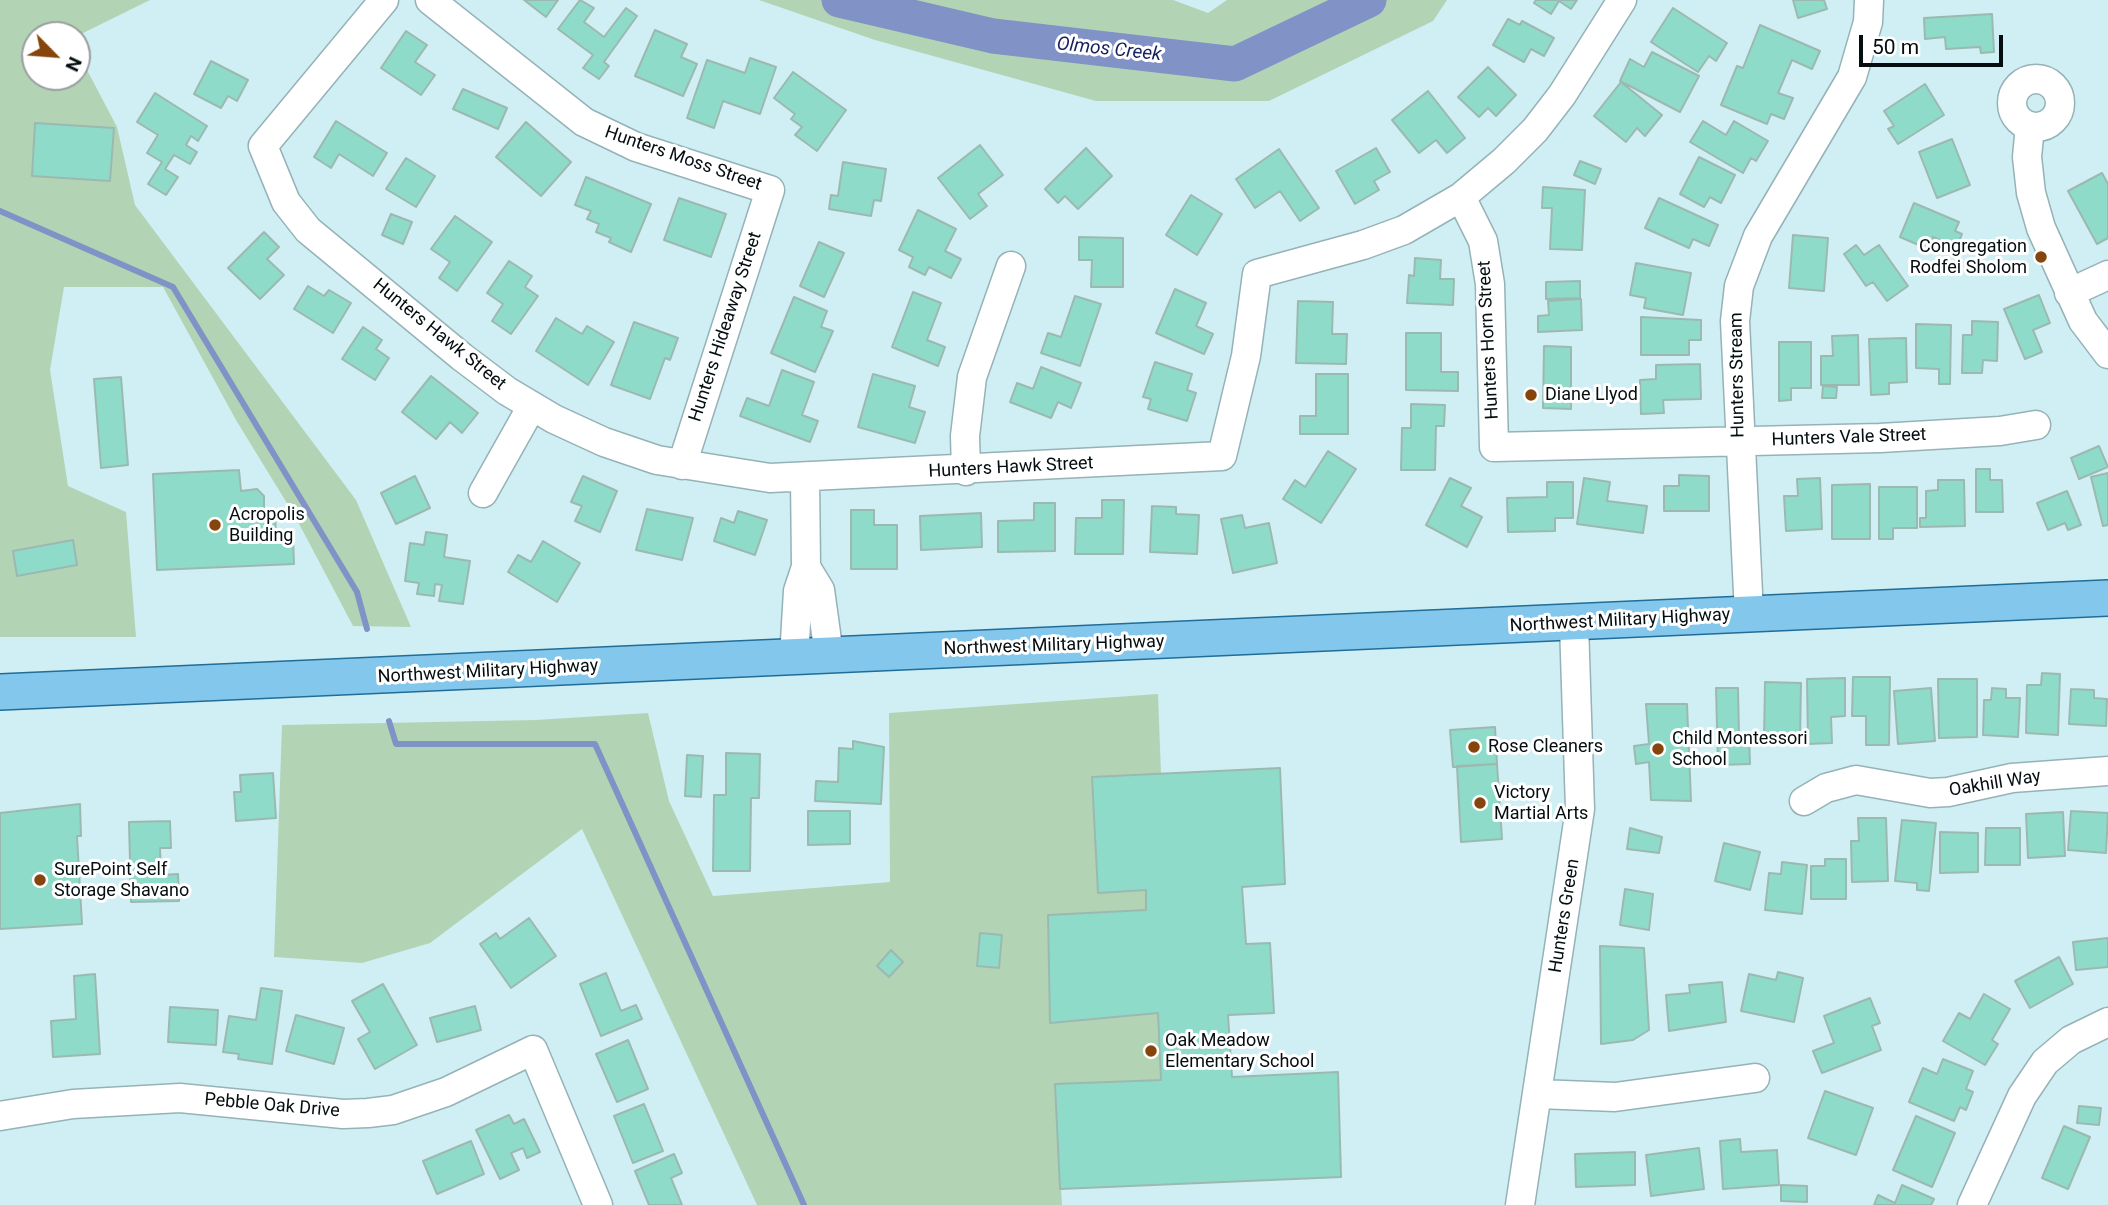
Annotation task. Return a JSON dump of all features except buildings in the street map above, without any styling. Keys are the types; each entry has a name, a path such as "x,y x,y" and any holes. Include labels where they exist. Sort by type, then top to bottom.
{"main road":[{"name":"Northwest Military Highway","path":"0,692 1574,624 2108,597"}],"street":[{"name":"Hunters Hawk Street","path":"384,0 263,146 286,202 308,230 462,357 532,406 604,442 657,460 770,478 966,471 1222,456 1246,356 1257,274 1363,245 1404,230 1461,197 1504,162 1535,130 1562,95 1622,0"},
{"name":"Hunters Moss Street","path":"430,0 584,122 636,146 770,190"},
{"name":"Hunters Stream","path":"1749,614 1735,321 1743,268 1758,236 1852,77 1868,22 1869,0"},
{"path":"2030,127 2028,157 2031,193 2041,228 2083,321 2108,354"},
{"name":"Hunters Hideaway Street","path":"682,465 770,190"},
{"name":"Hunters Horn Street","path":"1461,197 1483,241 1490,284 1494,447"},
{"path":"966,471 965,436 972,377 1011,266"},
{"path":"2069,293 2108,275"},
{"path":"483,493 532,406"},
{"name":"Hunters Vale Street","path":"1494,447 1880,438 2036,425"},
{"path":"794,657 798,591 806,567 805,477"},
{"path":"806,567 820,590 829,655"},
{"name":"Hunters Green","path":"1520,1205 1580,809 1574,624"},
{"name":"Oakhill Way","path":"1804,801 1826,788 1856,780 1930,793 1948,792 2012,778 2108,771"},
{"path":"1972,1205 2021,1096 2045,1062 2071,1040 2108,1023"},
{"name":"Pebble Oak Drive","path":"0,1116 72,1104 180,1098 343,1114 368,1113 402,1107 446,1092 533,1050 598,1205"},
{"path":"1538,1094 1615,1097 1755,1077"}],"green space":[{"path":"0,0 150,0 91,29 91,21 21,21 21,91 91,91 91,78 117,127 135,205 356,500 411,627 353,626 296,518 236,420 163,287 64,287 50,370 68,486 126,512 136,637 0,637"},
{"path":"759,0 1173,0 1208,13 1227,0 1447,0 1433,21 1269,101 1096,101 875,40"},
{"path":"1158,694 1161,774 1092,777 1098,892 1146,890 1146,910 1049,915 1050,1023 1158,1013 1161,1080 1055,1084 1062,1205 757,1205 582,829 430,943 362,963 274,957 282,725 536,720 648,713 669,801 713,896 890,882 889,713"}],"waterway":[{"name":"Olmos Creek","path":"839,0 993,36 1235,64 1369,0"},
{"path":"0,211 173,287 357,592 367,629"},
{"path":"389,721 396,744 595,744 804,1205"}],"place":[{"name":"Congregation Rodfei Sholom","path":"2041,257"},
{"name":"Diane Llyod","path":"1531,395"},
{"name":"Acropolis Building","path":"215,525"},
{"name":"Rose Cleaners","path":"1474,747"},
{"name":"Child Montessori School","path":"1658,749"},
{"name":"Victory Martial Arts","path":"1480,803"},
{"name":"SurePoint Self Storage Shavano","path":"40,880"},
{"name":"Oak Meadow Elementary School","path":"1151,1051"}]}
